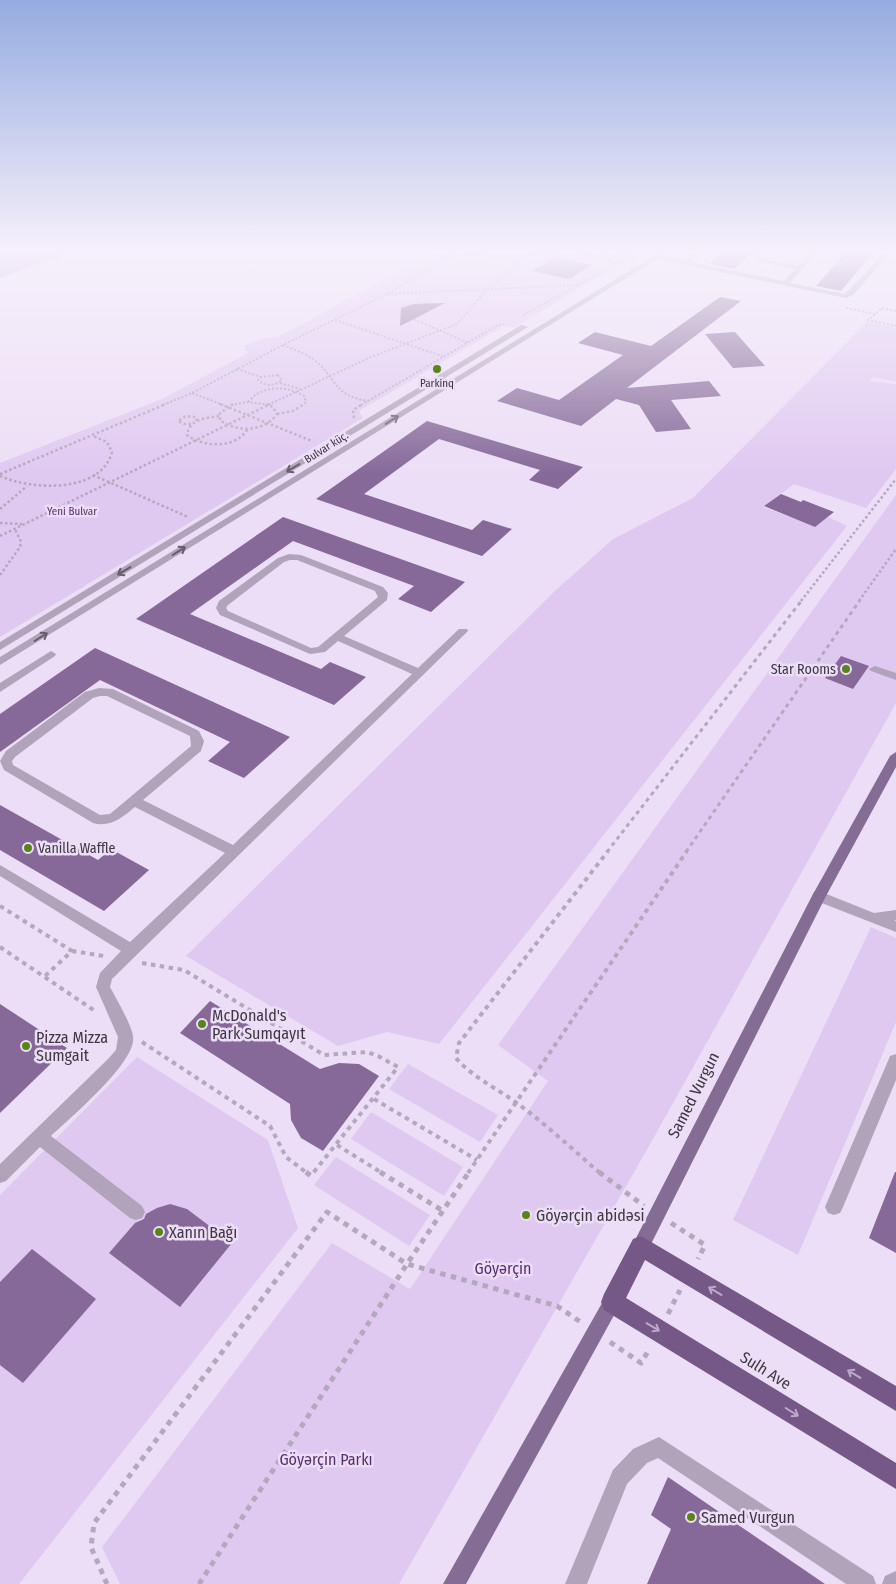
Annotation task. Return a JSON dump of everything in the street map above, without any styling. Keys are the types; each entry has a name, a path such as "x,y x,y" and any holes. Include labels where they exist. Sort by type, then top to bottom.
{"highway":[{"path":"641,1246 896,1399"},
{"name":"Samed Vurgun","path":"612,1302 641,1246"},
{"name":"Sulh Ave","path":"612,1302 896,1476"}],"main road":[{"name":"Samed Vurgun","path":"641,1246 819,896 896,756"},
{"name":"Samed Vurgun","path":"459,1582 612,1302"}],"street":[{"name":"Bulvar küç.","path":"0,647 526,326"},
{"name":"Bulvar küç.","path":"0,662 542,326"},
{"path":"513,334 524,337"},
{"path":"360,427 373,432"},
{"path":"298,557 379,589 383,593 382,598 337,637 322,650 310,651 224,613 221,608 223,603 282,560 298,557"},
{"path":"0,1175 114,1064 123,1052 126,1037 103,987 105,977 233,851 463,631"},
{"path":"337,637 420,673"},
{"path":"0,688 51,654"},
{"path":"875,669 896,677"},
{"path":"109,692 195,734 198,740 197,748 134,801 113,818 98,820 8,767 6,761 10,754 89,695 109,692"},
{"path":"134,801 233,851"},
{"path":"0,870 131,950"},
{"path":"819,896 896,927"},
{"path":"874,919 896,915"},
{"path":"834,1208 896,1061"},
{"path":"38,1137 136,1212"},
{"path":"576,1584 620,1477 640,1456 659,1447 864,1584"}],"path":[{"path":"0,475 192,393 323,326"},
{"path":"352,326 445,358"},
{"path":"430,326 469,343"},
{"path":"0,536 327,377 402,344 452,326"},
{"path":"283,345 317,362 327,377 341,392 352,398 369,401"},
{"path":"237,369 261,377 278,376 281,377 279,382"},
{"path":"261,377 258,380 264,384 279,382 300,390"},
{"path":"219,416 226,425 248,428 268,423 277,414 291,412 304,405 306,399 297,391 286,389 267,390 256,394 248,402"},
{"path":"192,393 320,445"},
{"path":"248,428 243,436 230,442 212,444 196,442 187,435 187,431 195,422 197,418 194,416 182,418 178,421 181,424 195,422 219,416 227,407 248,402 270,405 276,409 277,414"},
{"path":"177,415 182,418"},
{"path":"0,475 10,482 27,486 50,487 93,475 108,464 112,452 107,442 92,435"},
{"path":"93,475 189,517"},
{"path":"107,1584 91,1547 94,1523 327,1212 407,1264 557,1306 641,1364 705,1245 622,1192 516,1102 465,1070 456,1058 460,1043 896,479"},
{"path":"0,509 27,486"},
{"path":"0,523 24,524"},
{"path":"0,574 20,547 21,542 15,529"},
{"path":"199,1584 443,1210 769,729 896,548"},
{"path":"0,906 72,951 45,976 0,947"},
{"path":"148,1046 270,1126 286,1157 311,1176 398,1067 368,1052 356,1052 332,1057 324,1055 209,985"},
{"path":"374,1099 477,1160"},
{"path":"337,1145 443,1210"}],"green space":[{"name":"Yeni Bulvar","path":"299,326 517,326 502,327 359,411 363,418 0,637 0,463 162,399 248,353 244,346 264,338 278,337"},
{"path":"863,326 896,328 896,382 874,377 869,381 896,384 896,469 866,508 794,484 763,507 815,526 828,517 847,526 439,1044 387,1032 338,1046 186,956 556,590 613,539 693,498"},
{"path":"896,495 896,703 653,1139 399,1584 120,1584 102,1547 332,1243 410,1289 548,1081 498,1045"},
{"path":"871,927 896,938 896,1022 798,1255 733,1220"},
{"path":"137,1057 268,1140 298,1228 19,1584 0,1584 0,1195"},
{"path":"408,1064 498,1115 480,1142 389,1089"},
{"path":"371,1112 463,1167 444,1196 351,1139"},
{"path":"336,1157 430,1215 409,1246 314,1185"}],"building":[{"path":"679,326 708,326 627,388 709,381 721,396 671,400 691,429 656,432 639,405 616,399 581,426 497,401 517,388 559,400 623,355 578,343 595,332 651,346"},
{"path":"735,332 765,366 733,368 705,334"},
{"path":"427,421 583,467 558,489 529,480 540,470 439,439 364,494 472,530 483,520 512,529 482,556 316,499"},
{"path":"781,494 834,512 815,527 764,506"},
{"path":"283,517 465,582 431,612 398,599 414,586 293,541 190,614 321,669 330,662 366,677 334,705 136,619"},
{"path":"95,648 290,737 244,778 208,761 230,742 100,680 0,752 0,714"},
{"path":"841,656 869,666 853,689 825,678"},
{"path":"0,805 98,860 111,849 149,870 104,911 0,850"},
{"path":"210,1001 320,1069 339,1063 359,1064 379,1076 323,1151 301,1138 291,1120 290,1104 180,1033"},
{"path":"0,1004 67,1048 0,1113"},
{"path":"896,1172 896,1253 869,1238"},
{"path":"170,1204 187,1209 232,1243 180,1307 109,1253 135,1223 144,1219 146,1214"},
{"path":"32,1249 96,1299 23,1383 0,1365 0,1282"},
{"path":"668,1477 825,1584 647,1584 671,1529 651,1515"}],"place":[{"name":"Parkinq","path":"437,369"},
{"name":"Star Rooms","path":"846,669"},
{"name":"Vanilla Waffle","path":"28,848"},
{"name":"McDonald's Park Sumqayıt","path":"202,1024"},
{"name":"Pizza Mizza Sumgait","path":"26,1046"},
{"name":"Göyərçin abidəsi","path":"526,1215"},
{"name":"Xanın Bağı","path":"159,1232"},
{"name":"Samed Vurgun","path":"691,1517"}],"park label":[{"name":"Göyərçin","path":"503,1268"},
{"name":"Göyərçin Parkı","path":"326,1459"}]}
